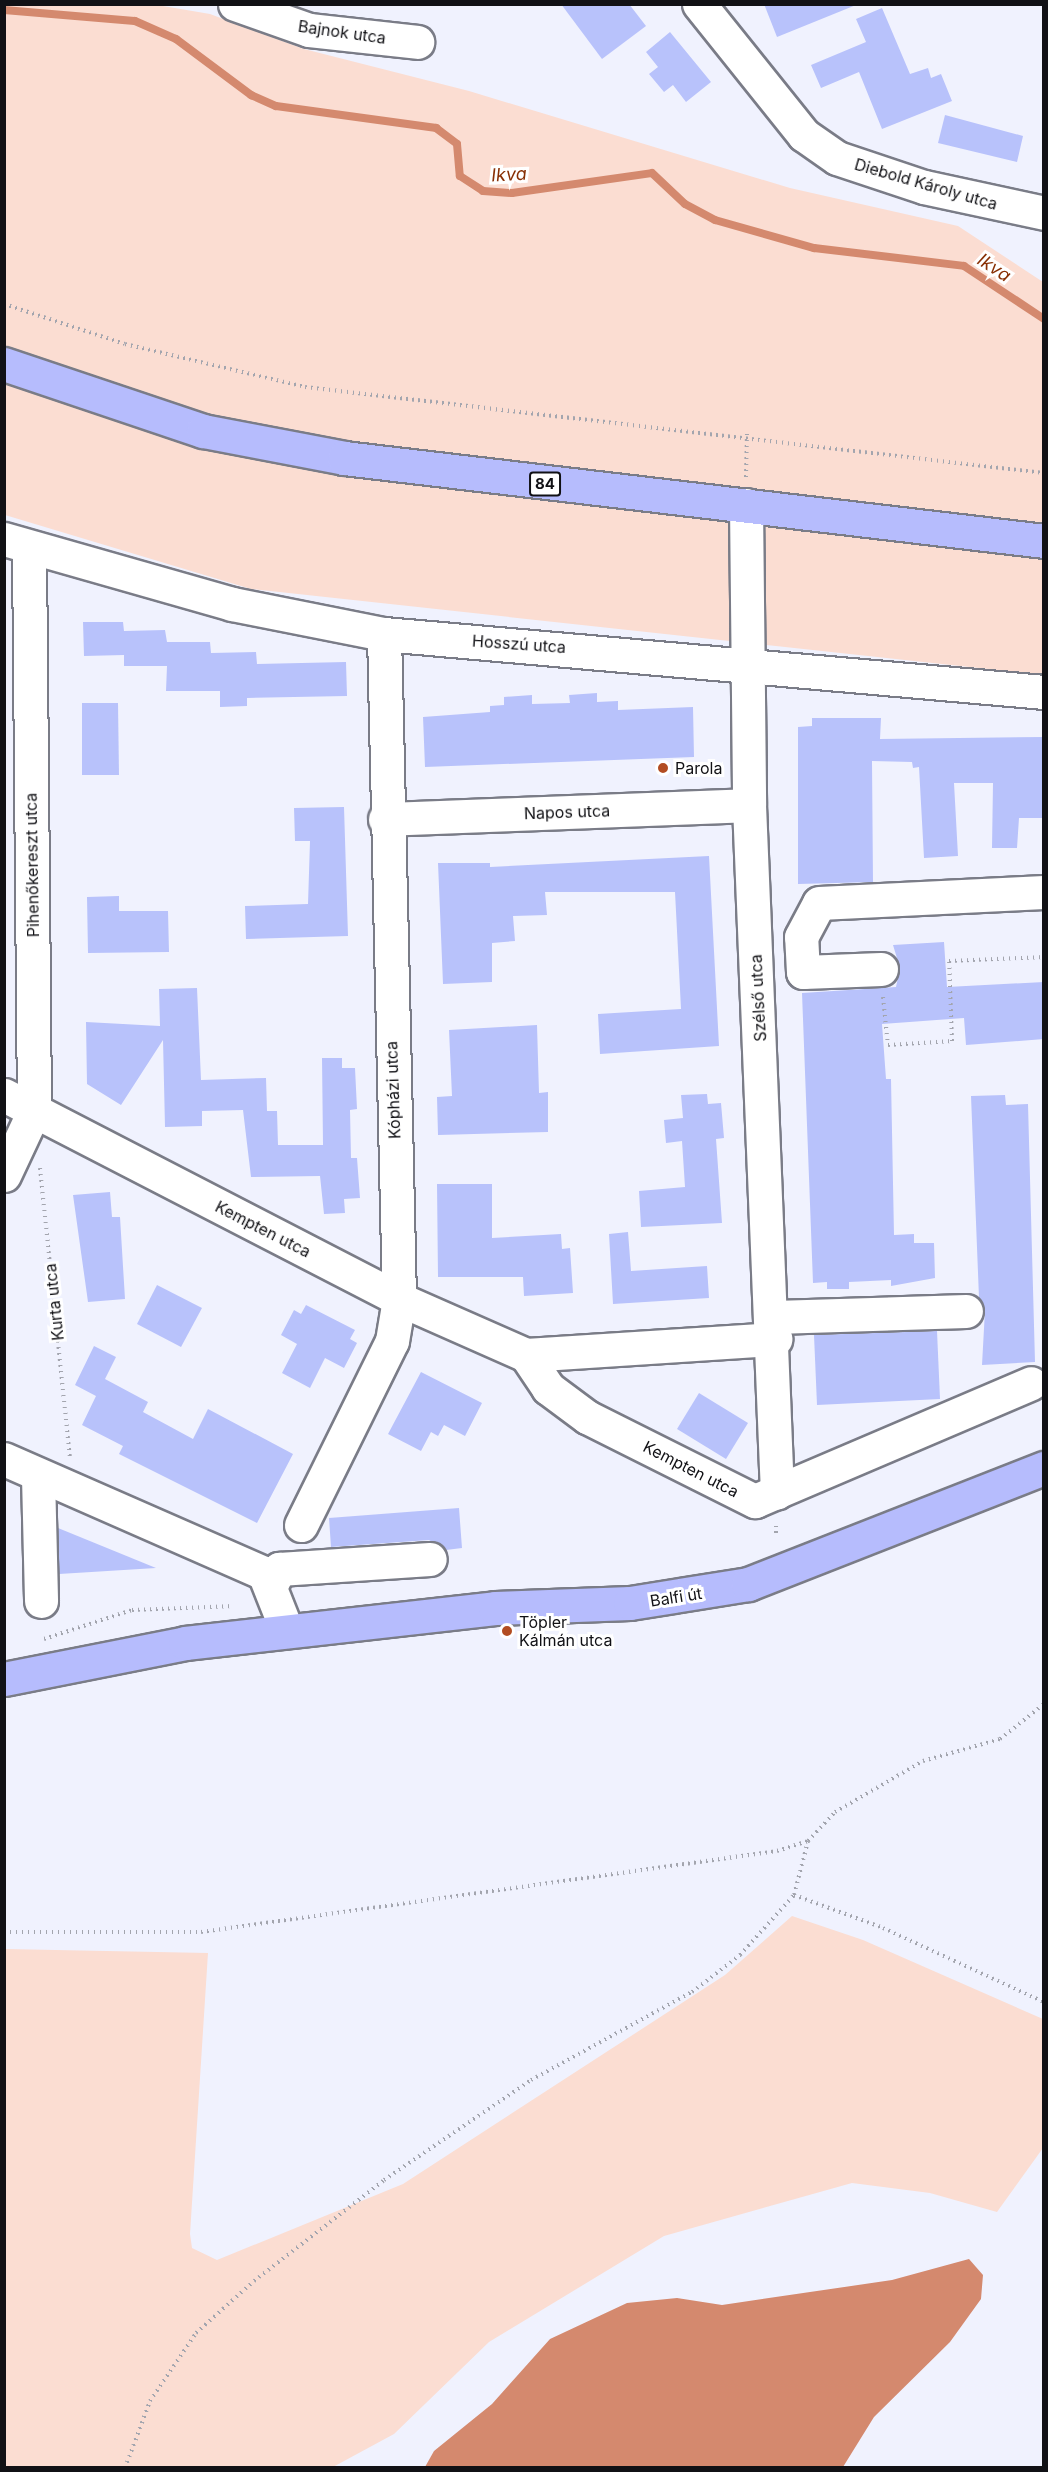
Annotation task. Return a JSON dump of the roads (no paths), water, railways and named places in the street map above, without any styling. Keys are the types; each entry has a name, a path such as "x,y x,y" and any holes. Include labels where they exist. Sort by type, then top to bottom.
{"main road":[{"name":"84","path":"4,364 203,431 344,458 1044,541"},
{"name":"Balfi út","path":"4,1679 185,1642 279,1597 495,1608 630,1603 748,1584 1044,1468"}],"street":[{"name":"Bajnok utca","path":"236,4 309,30 417,42"},
{"name":"Diebold Károly utca","path":"699,4 804,135 837,158 924,187 1044,213"},
{"name":"Szélső utca","path":"746,505 750,662 749,805 774,1328 777,1492"},
{"name":"Hosszú utca","path":"17,543 232,604 384,634 750,662 1044,692"},
{"name":"Pihenőkereszt utca","path":"4,1175 34,1111 17,543"},
{"name":"Kópházi utca","path":"301,1525 392,1341 399,1299 385,819 384,634"},
{"name":"Napos utca","path":"385,819 749,805"},
{"path":"880,969 803,972 801,937 819,903 1044,892"},
{"name":"Kempten utca","path":"4,1095 399,1299 526,1355 774,1328 966,1311"},
{"name":"Kempten utca","path":"526,1355 548,1388 587,1417 755,1501 1031,1383"},
{"path":"4,1459 74,1493 264,1573 279,1597 430,1559"},
{"path":"38,1476 41,1601"}],"waterway":[{"name":"Ikva","path":"4,10 135,21 176,39 251,95 276,106 436,128 457,144 460,176 483,191 512,193 652,173 685,204 715,220 814,248 964,266 1044,319"}],"place":[{"name":"Parola","path":"663,768"},
{"name":"Töpler Kálmán utca","path":"507,1631"}]}
